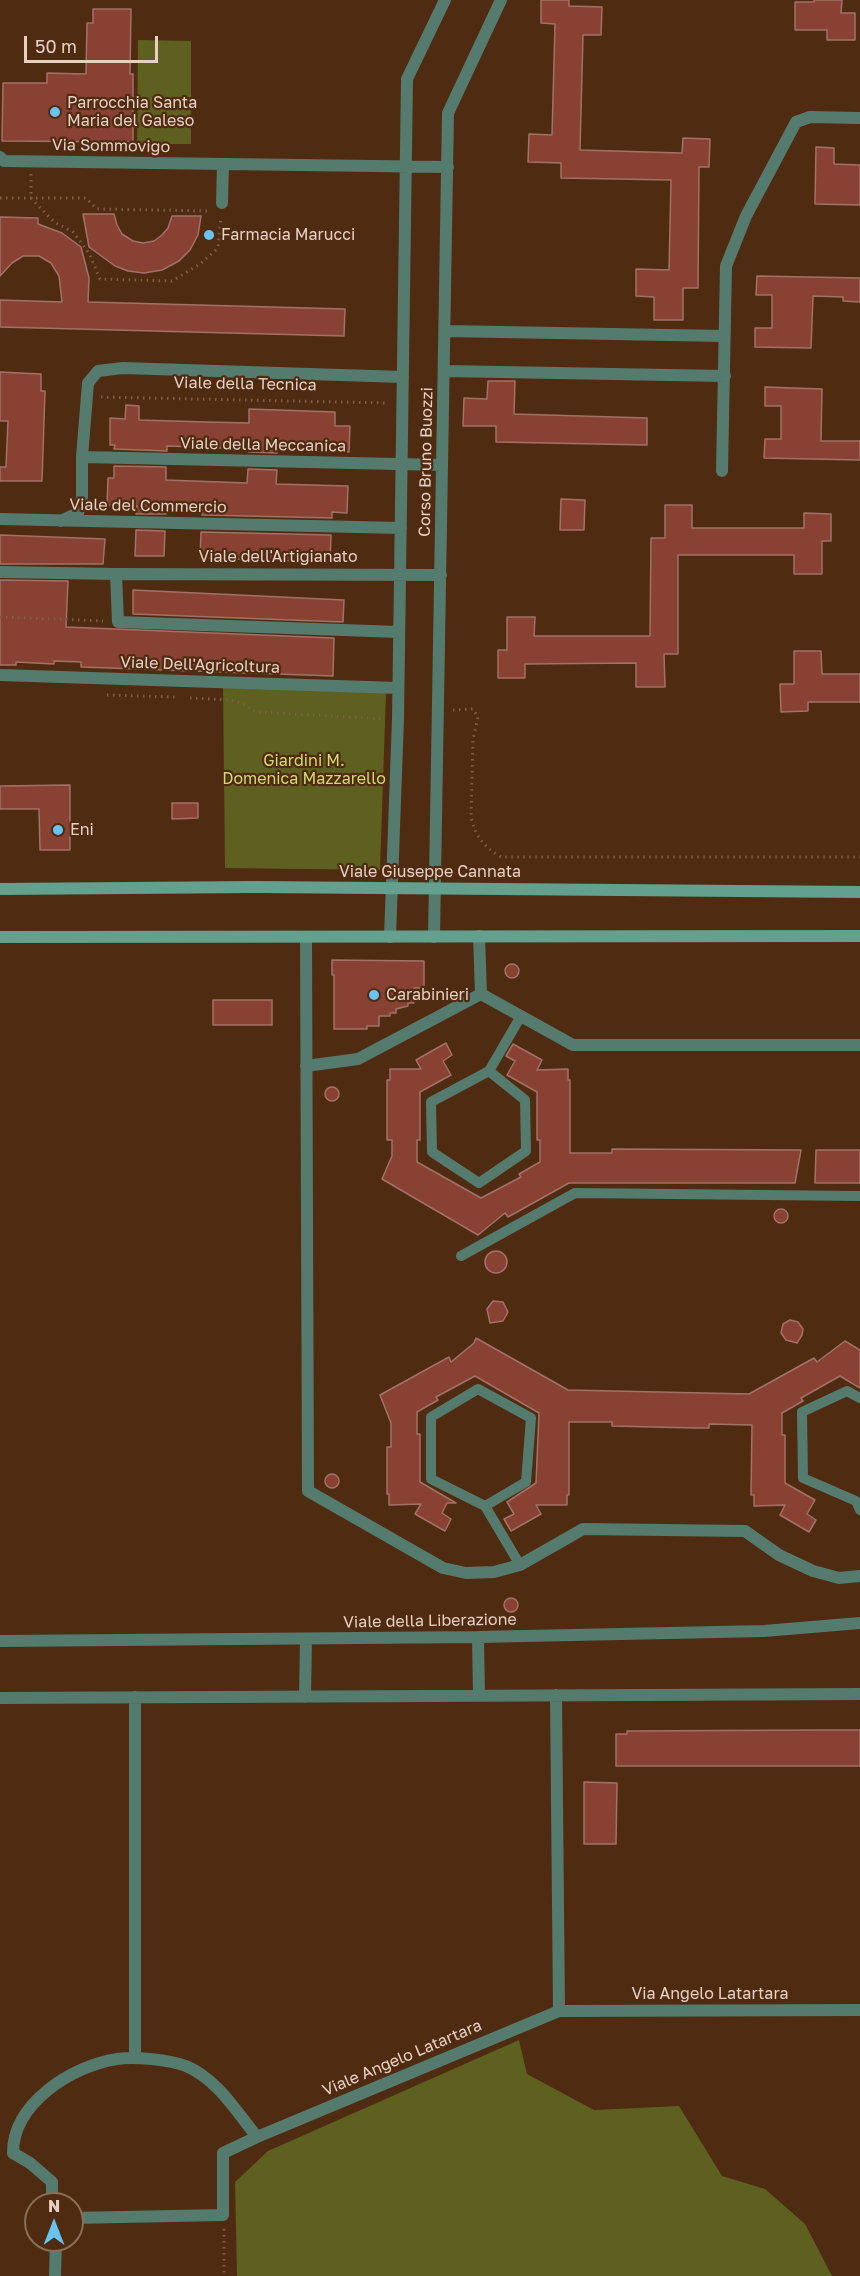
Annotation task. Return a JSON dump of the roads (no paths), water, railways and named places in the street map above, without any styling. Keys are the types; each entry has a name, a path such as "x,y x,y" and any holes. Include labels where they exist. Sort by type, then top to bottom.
{"street":[{"name":"Corso Bruno Buozzi","path":"390,937 398,718 407,79 445,0"},
{"name":"Corso Bruno Buozzi","path":"434,937 448,113 501,0"},
{"path":"722,471 726,266 746,216 796,122 810,117 860,118"},
{"name":"Via Sommovigo","path":"0,157 4,161 447,167"},
{"path":"222,203 223,164"},
{"path":"445,331 724,336"},
{"name":"Viale della Tecnica","path":"98,370 123,368 403,377"},
{"name":"Viale del Commercio","path":"61,521 78,513 82,497 82,458 88,383 98,370"},
{"path":"444,371 725,376"},
{"name":"Viale della Meccanica","path":"82,458 442,465"},
{"path":"0,519 61,521"},
{"name":"Viale del Commercio","path":"61,521 400,528"},
{"name":"Viale dell'Artigianato","path":"0,572 441,575"},
{"path":"116,574 118,622 399,632"},
{"name":"Viale Dell'Agricoltura","path":"0,675 398,688"},
{"name":"Viale Giuseppe Cannata","path":"0,889 435,888 860,892"},
{"path":"479,936 481,993"},
{"path":"0,937 860,936"},
{"path":"306,937 308,1491 443,1568 466,1573 494,1572 520,1565 583,1529 745,1531 779,1555 813,1571 839,1578 860,1576"},
{"path":"481,993 573,1045 860,1045"},
{"path":"306,1066 358,1059 481,993"},
{"name":"Viale della Liberazione","path":"0,1641 477,1637 764,1631 860,1623"},
{"path":"477,1637 479,1696"},
{"path":"305,1697 306,1639"},
{"path":"0,1698 860,1694"},
{"path":"556,1695 559,2011"},
{"path":"135,1698 135,2057"},
{"name":"Via Angelo Latartara","path":"559,2011 860,2010"},
{"name":"Viale Angelo Latartara","path":"84,2218 224,2215 224,2153 257,2137 559,2011"},
{"path":"51,2192 51,2182 30,2163 13,2153 13,2138 22,2117 39,2097 89,2066 135,2057 185,2066 210,2080 257,2137"},
{"path":"0,2133 13,2138"},
{"path":"55,2276 56,2252"}],"lane":[{"path":"489,1071 525,1100 526,1151 479,1183 432,1152 431,1102 489,1071 521,1016"},
{"path":"461,1256 574,1193 860,1196"},
{"path":"485,1506 526,1482 531,1418 478,1389 432,1417 432,1479 485,1506 520,1565"},
{"path":"859,1503 803,1478 802,1412 847,1391 860,1398"}],"place":[{"name":"Parrocchia Santa Maria del Galeso","path":"55,112"},
{"name":"Farmacia Marucci","path":"209,235"},
{"name":"Eni","path":"58,830"},
{"name":"Carabinieri","path":"374,995"}],"park label":[{"name":"Giardini M. Domenica Mazzarello","path":"304,770"}]}
